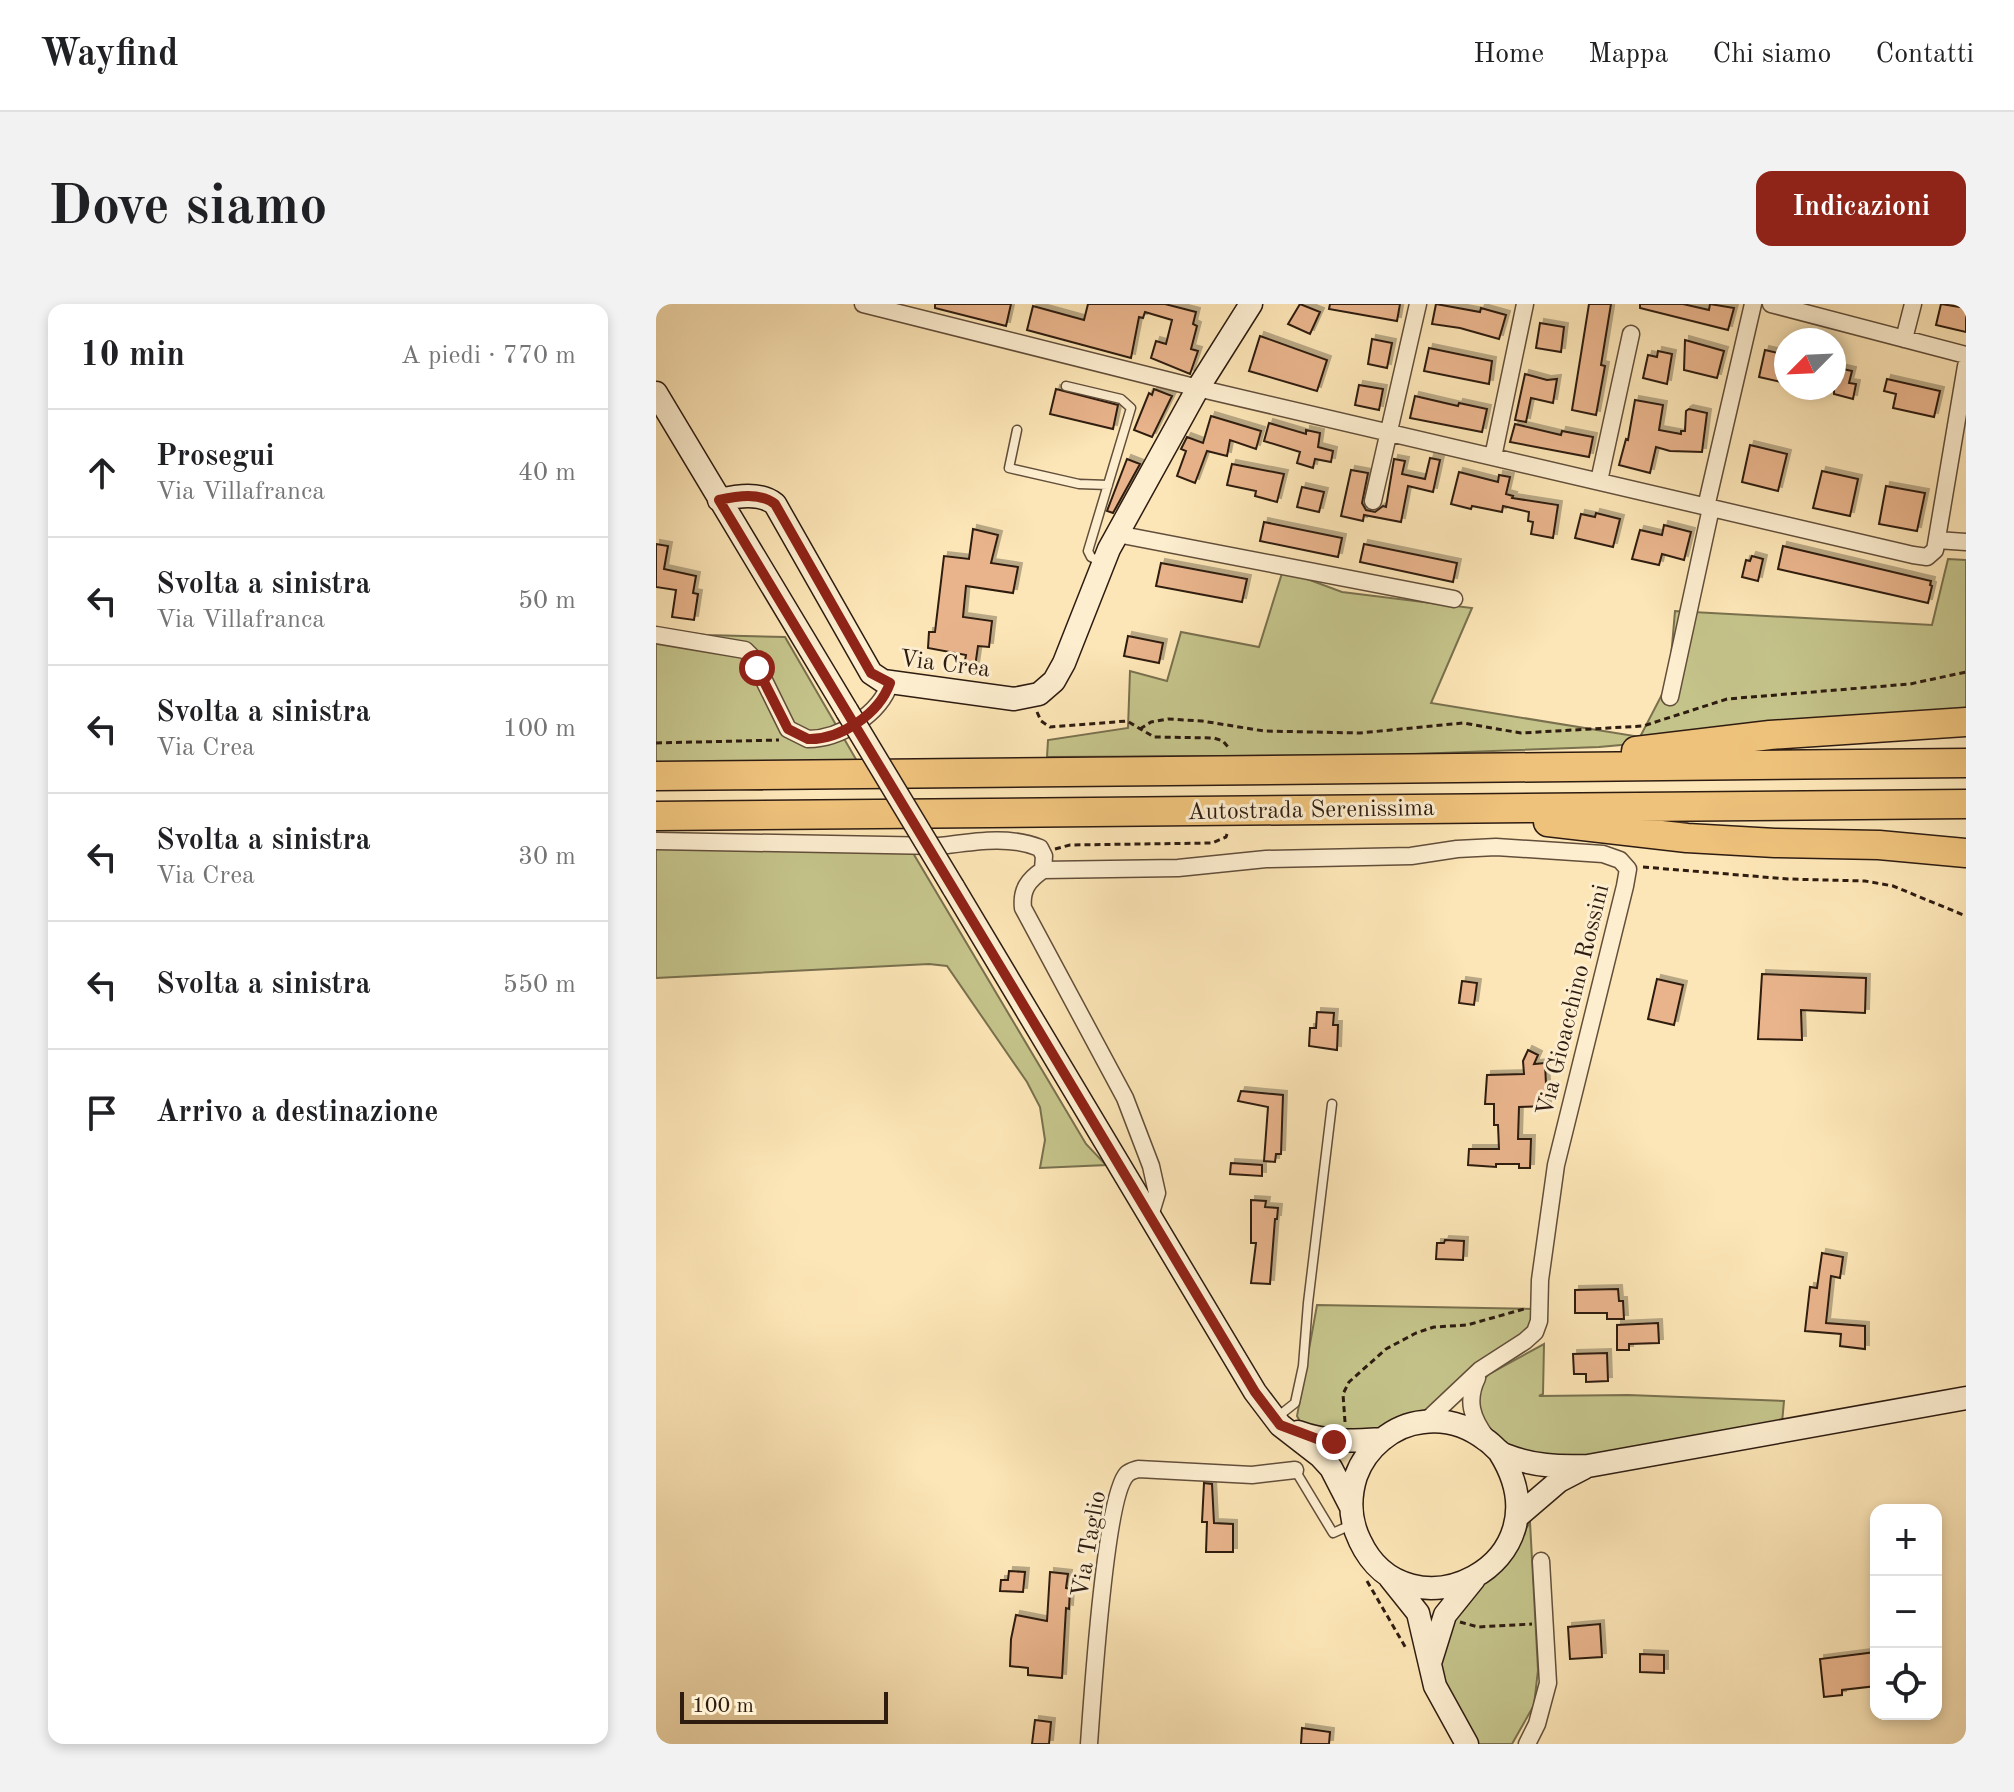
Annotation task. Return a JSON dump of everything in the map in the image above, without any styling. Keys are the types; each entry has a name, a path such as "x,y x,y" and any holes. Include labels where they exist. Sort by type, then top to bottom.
{"highway":[{"path":"1482,768 1571,753 1612,754 1770,735 1966,722"},
{"name":"Autostrada Serenissima","path":"656,776 1966,763"},
{"name":"Autostrada Serenissima","path":"656,816 1966,804"},
{"path":"836,815 952,824 1526,820 1687,838 1879,845 1966,853"}],"main road":[{"path":"1031,697 1048,688 1064,663 1117,534 1244,305"},
{"path":"656,393 1255,1392 1278,1422 1331,1468 1376,1576 1418,1613 1422,1662 1467,1744"},
{"name":"Via Crea","path":"719,500 756,496 765,497 775,504 871,673 890,683 1014,699 1031,697"},
{"path":"1352,1515 1353,1487 1369,1452 1403,1427 1426,1421 1460,1426 1495,1447 1539,1465 1588,1466 1966,1398"},
{"path":"1278,1422 1320,1440 1383,1439"},
{"path":"1422,1662 1445,1615 1476,1578 1504,1552 1512,1535 1517,1517 1515,1483 1495,1447"},
{"path":"1517,1517 1559,1481 1588,1466"},
{"path":"1376,1576 1430,1588 1454,1586 1476,1578"}],"street":[{"path":"863,304 1198,388 1927,557 1935,550 1966,366"},
{"path":"1373,501 1418,304"},
{"path":"1493,457 1525,304"},
{"path":"1670,697 1753,304"},
{"path":"1771,304 1966,355"},
{"path":"1904,339 1913,304"},
{"path":"1599,481 1631,334"},
{"path":"1117,534 1454,599"},
{"path":"1937,540 1966,542"},
{"path":"656,635 745,650 753,658 788,729 815,739 841,732 875,709 890,683"},
{"name":"Via Gioacchino Rossini","path":"656,841 940,846 981,840 1030,844 1040,848 1042,861 1178,868 1266,859 1411,856 1496,847 1603,854 1620,860 1628,869 1556,1165 1535,1332 1480,1370 1426,1421"},
{"path":"1042,861 1021,893 1023,908 1108,1063 1130,1110 1151,1166 1157,1193 1150,1216"},
{"path":"1480,1370 1472,1391 1471,1407 1475,1422 1495,1447"},
{"name":"Via Taglio","path":"1089,1744 1107,1555 1120,1487 1127,1474 1138,1469 1252,1475 1295,1470"},
{"path":"1527,1744 1537,1724 1548,1683 1541,1561"}],"lane":[{"path":"1066,386 1121,399 1131,408 1088,551 1091,557 1103,563"},
{"path":"1017,430 1009,468 1079,484 1108,485"},
{"path":"1278,1422 1295,1403 1303,1366 1332,1104"},
{"path":"1295,1470 1333,1533 1352,1515"}],"path":[{"path":"1140,729 1151,722 1168,719 1264,731 1344,733 1463,723 1521,733 1643,726 1727,699 1910,684 1966,672"},
{"path":"1031,697 1041,721 1050,727 1127,721 1154,737 1214,738 1228,747"},
{"path":"656,743 785,740 798,735"},
{"path":"1042,861 1070,845 1212,843 1226,837 1228,831"},
{"path":"1628,869 1646,866 1788,879 1865,881 1893,886 1966,916"},
{"path":"1345,1442 1343,1394 1349,1382 1386,1349 1434,1327 1467,1325 1524,1309 1539,1312"},
{"path":"1376,1576 1422,1662"},
{"path":"1445,1615 1478,1627 1544,1623"}],"shaded area":[{"path":"1948,559 1966,560 1966,714 1599,747 1388,755 1047,757 1048,740 1128,728 1130,671 1167,681 1181,632 1259,647 1283,570 1342,592 1472,608 1431,703 1640,737 1669,681 1675,611 1932,625"},
{"path":"656,628 705,635 785,637 857,761 656,764"},
{"path":"656,842 913,853 1086,1144 1106,1165 1040,1168 1045,1140 1040,1107 1027,1082 947,966 929,964 656,978"},
{"path":"1317,1305 1533,1309 1532,1324 1435,1410 1351,1438 1303,1427 1297,1416"},
{"path":"1544,1344 1543,1394 1539,1396 1628,1395 1784,1401 1782,1423 1591,1459 1519,1454 1482,1426 1476,1414 1480,1383 1489,1374"},
{"path":"1530,1522 1538,1670 1534,1705 1512,1744 1472,1744 1439,1679 1439,1644 1463,1602 1506,1563"}],"building":[{"path":"935,304 1011,304 1006,326 935,308"},
{"path":"1088,304 1165,304 1196,312 1193,324 1197,326 1191,349 1198,351 1190,374 1151,358 1156,341 1166,344 1172,320 1145,312 1143,318 1139,317 1131,358 1027,330 1033,306 1084,320"},
{"path":"1300,304 1320,312 1310,334 1288,324"},
{"path":"1330,304 1400,304 1397,321 1329,309"},
{"path":"1436,304 1480,312 1481,308 1506,315 1499,339 1432,324"},
{"path":"1589,304 1611,304 1596,415 1572,410"},
{"path":"1640,304 1683,304 1709,310 1710,304 1734,308 1728,330 1640,308"},
{"path":"1941,304 1966,308 1966,332 1936,325"},
{"path":"1540,323 1564,327 1561,352 1536,348"},
{"path":"1260,336 1327,360 1317,391 1249,371"},
{"path":"1372,339 1392,343 1387,368 1368,364"},
{"path":"1685,340 1724,351 1717,378 1684,370"},
{"path":"1429,348 1492,361 1489,384 1424,371"},
{"path":"1765,350 1774,352 1774,380 1759,377"},
{"path":"1658,351 1672,354 1667,384 1643,378 1648,355 1657,357"},
{"path":"1846,370 1852,371 1849,383 1856,384 1853,399 1846,397"},
{"path":"1525,374 1547,380 1557,379 1553,403 1531,398 1526,422 1515,420"},
{"path":"1887,379 1940,391 1934,417 1893,408 1896,394 1884,391"},
{"path":"1359,385 1383,389 1379,410 1355,405"},
{"path":"1056,389 1118,405 1113,429 1050,414"},
{"path":"1154,389 1172,396 1152,437 1134,430 1149,393 1152,395"},
{"path":"1415,396 1487,409 1482,432 1410,418"},
{"path":"1635,400 1663,405 1659,430 1681,434 1685,431 1686,411 1707,413 1702,452 1670,451 1656,447 1650,473 1619,465 1628,440"},
{"path":"1211,416 1261,431 1256,449 1230,440 1227,456 1207,451 1195,483 1177,476 1186,451 1181,449 1187,437 1203,443"},
{"path":"1269,423 1306,434 1306,430 1320,433 1318,447 1333,451 1331,462 1315,459 1313,468 1297,463 1300,452 1264,441"},
{"path":"1515,424 1561,435 1562,431 1593,437 1589,457 1510,442"},
{"path":"1750,445 1787,454 1778,491 1742,482"},
{"path":"1430,458 1440,460 1433,492 1408,486 1401,522 1364,515 1363,521 1341,516 1351,470 1368,473 1362,503 1366,510 1375,512 1386,507 1394,459 1405,461 1402,474 1425,479"},
{"path":"1127,459 1140,464 1113,513 1107,511"},
{"path":"1232,464 1284,474 1277,502 1255,496 1256,491 1227,485"},
{"path":"1822,471 1858,479 1850,516 1813,508"},
{"path":"1459,472 1498,482 1499,475 1510,477 1506,494 1512,498 1558,505 1553,538 1531,534 1533,522 1528,521 1529,512 1503,506 1502,512 1451,504"},
{"path":"1886,486 1925,493 1917,531 1879,524"},
{"path":"1302,487 1324,492 1319,512 1297,507"},
{"path":"1596,513 1620,519 1613,547 1575,538 1581,514 1595,517"},
{"path":"1264,522 1342,538 1338,557 1260,541"},
{"path":"1664,525 1691,532 1684,560 1662,554 1659,565 1632,559 1640,530 1662,535"},
{"path":"973,529 998,535 991,563 1018,567 1013,593 966,586 963,617 992,621 989,647 978,646 975,667 964,666 966,655 928,648 929,632 935,632 944,556 969,559"},
{"path":"656,544 668,546 664,569 696,576 693,593 698,594 694,620 672,617 676,590 656,587"},
{"path":"1364,544 1457,563 1453,582 1360,562"},
{"path":"1783,546 1931,581 1928,603 1778,569"},
{"path":"1752,556 1763,559 1758,581 1742,577 1746,560 1750,561"},
{"path":"1161,563 1247,579 1242,602 1156,586"},
{"path":"1128,636 1163,643 1159,663 1124,656"},
{"path":"1762,974 1866,978 1865,1013 1801,1010 1802,1040 1758,1039"},
{"path":"1657,979 1683,985 1674,1025 1648,1019"},
{"path":"1462,981 1477,983 1474,1005 1459,1003"},
{"path":"1317,1012 1334,1013 1333,1025 1338,1025 1337,1050 1309,1046 1310,1028 1316,1028"},
{"path":"1528,1050 1538,1055 1534,1064 1545,1063 1547,1106 1519,1107 1518,1139 1531,1139 1530,1168 1519,1168 1519,1164 1496,1164 1496,1167 1468,1165 1469,1149 1499,1149 1494,1104 1485,1104 1487,1075 1524,1074 1523,1061"},
{"path":"1241,1091 1283,1095 1281,1154 1276,1154 1275,1162 1264,1161 1268,1107 1238,1101"},
{"path":"1231,1163 1262,1165 1262,1176 1230,1174"},
{"path":"1251,1200 1266,1201 1265,1207 1278,1208 1270,1284 1251,1283 1256,1243 1251,1243"},
{"path":"1445,1240 1464,1241 1463,1260 1436,1259 1437,1243 1444,1243"},
{"path":"1822,1253 1843,1257 1840,1278 1831,1276 1826,1323 1865,1326 1865,1349 1840,1346 1841,1334 1805,1331 1810,1287 1817,1288"},
{"path":"1618,1289 1619,1301 1623,1301 1624,1319 1607,1319 1607,1313 1575,1313 1575,1290"},
{"path":"1658,1323 1659,1343 1629,1344 1629,1350 1617,1350 1617,1325"},
{"path":"1607,1353 1608,1381 1586,1382 1586,1374 1574,1374 1573,1354"},
{"path":"1204,1483 1212,1484 1214,1523 1233,1524 1233,1552 1206,1552 1207,1522 1202,1522"},
{"path":"1009,1571 1025,1572 1023,1592 1000,1591 1001,1580 1008,1580"},
{"path":"1050,1572 1068,1574 1066,1588 1070,1589 1062,1678 1028,1675 1028,1668 1010,1666 1016,1615 1047,1621"},
{"path":"1600,1624 1602,1657 1570,1659 1568,1627"},
{"path":"1870,1653 1870,1687 1842,1690 1842,1695 1824,1697 1820,1659"},
{"path":"1640,1654 1664,1655 1664,1673 1640,1672"},
{"path":"1035,1720 1051,1722 1049,1744 1032,1744"},
{"path":"1302,1728 1330,1732 1329,1744 1301,1744"}],"route":[{"path":"757,668 788,729 808,739 841,732 875,709 890,683 871,673 775,504 765,497 732,497 719,500 847,711 953,887 1255,1392 1280,1425 1334,1442"}]}
